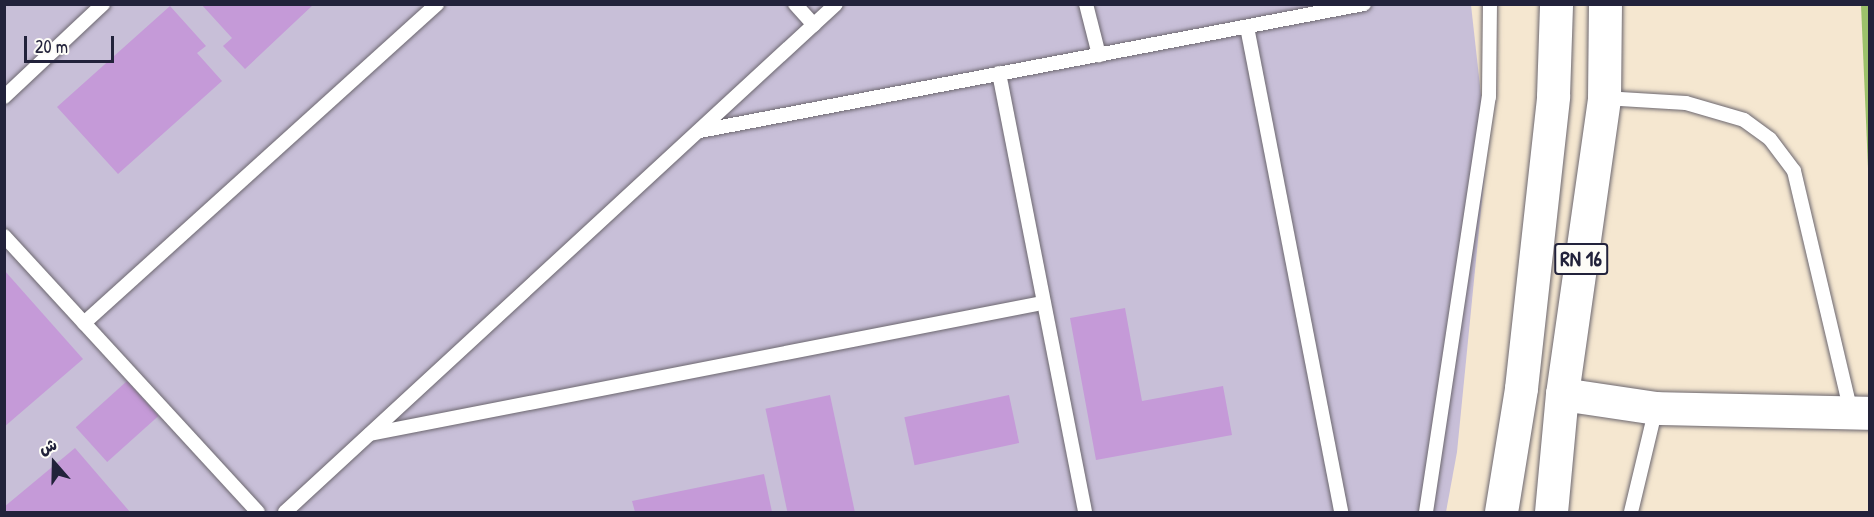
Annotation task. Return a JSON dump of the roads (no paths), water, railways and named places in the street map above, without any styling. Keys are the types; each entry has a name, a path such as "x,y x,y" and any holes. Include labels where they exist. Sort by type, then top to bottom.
{"main road":[{"name":"RN 16","path":"1501,513 1521,388 1553,96 1556,4"},
{"name":"RN 16","path":"1551,513 1562,394 1604,98 1605,4"},
{"path":"1553,96 1604,98"},
{"path":"1562,394 1656,408 1860,413"}],"lane":[{"path":"4,97 103,4"},
{"path":"84,323 437,4"},
{"path":"795,4 814,25"},
{"path":"285,513 836,4"},
{"path":"1086,4 1099,55"},
{"path":"700,131 1364,4"},
{"path":"1426,513 1489,97 1490,4"},
{"path":"1246,27 1341,513"},
{"path":"999,74 1042,303 1085,513"},
{"path":"1604,98 1686,103 1744,120 1770,139 1794,171 1860,413"},
{"path":"4,236 258,513"},
{"path":"370,434 1042,303"},
{"path":"1631,513 1656,408"}]}
